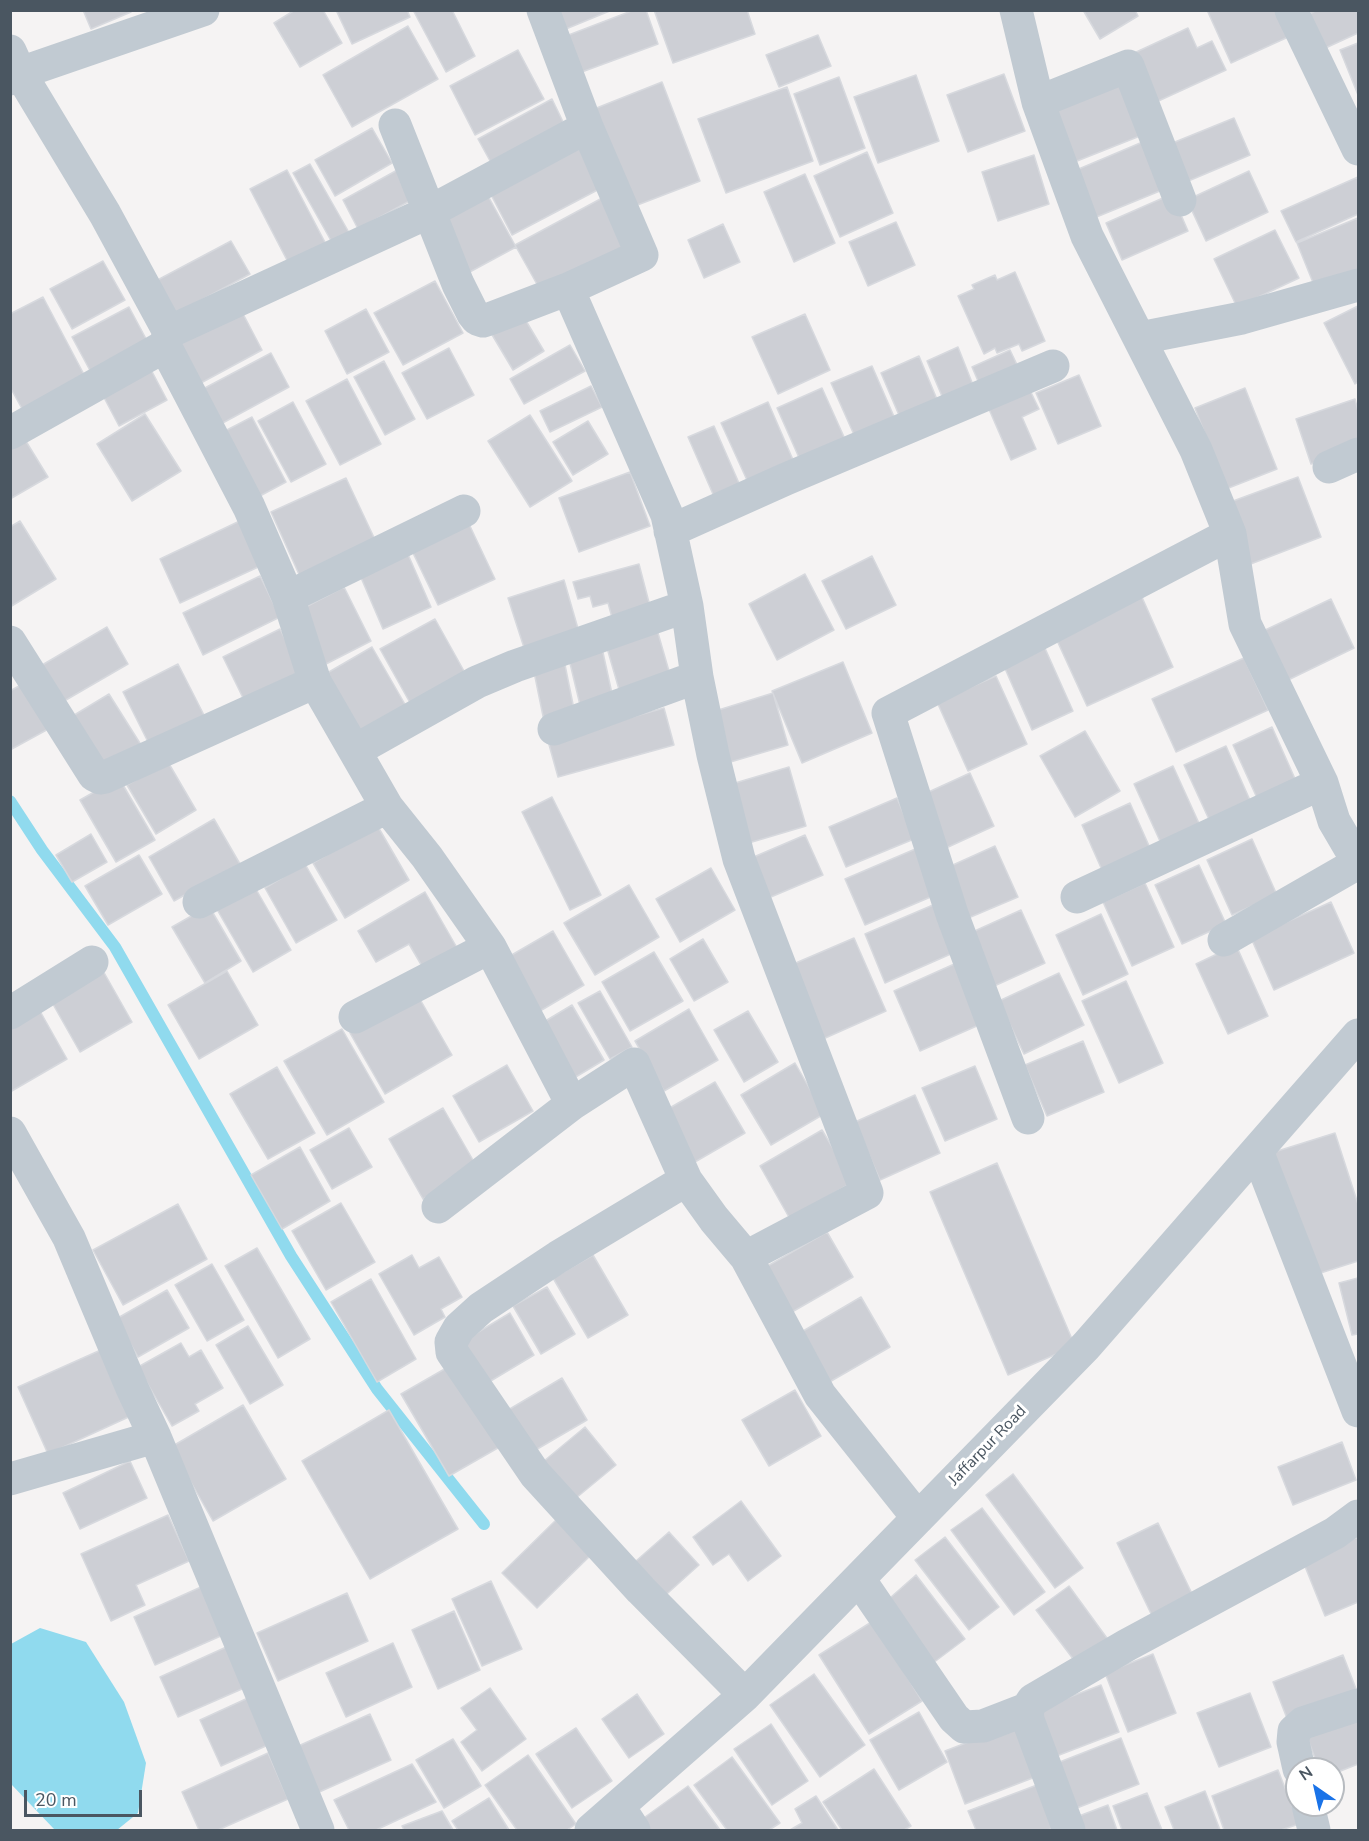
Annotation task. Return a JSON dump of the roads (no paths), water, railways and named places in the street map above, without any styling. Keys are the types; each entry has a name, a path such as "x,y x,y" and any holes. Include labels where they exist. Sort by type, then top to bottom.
{"street":[{"path":"203,10 14,67 105,214 167,339 249,507 288,597 315,682 387,807 427,857 490,947 572,1104"},
{"path":"395,125 459,284 477,319 483,321 492,318 567,289 642,255 587,127 543,10"},
{"path":"1016,10 1038,102 1087,236 1196,450 1230,534 1245,624 1322,783 1334,821 1359,862 1224,940"},
{"path":"1291,10 1358,145"},
{"path":"1038,102 1128,66 1180,200"},
{"path":"10,434 167,339 429,212 587,127"},
{"path":"1140,338 1242,318 1359,285"},
{"path":"567,289 666,515 687,606 697,677 712,754 739,859 867,1193 746,1257"},
{"path":"670,531 786,479 1053,366"},
{"path":"1329,467 1359,453"},
{"path":"288,597 464,511"},
{"path":"1028,1119 952,914 888,713 1230,534"},
{"path":"356,750 477,682 515,666 687,606"},
{"path":"10,642 94,775 100,778 315,682"},
{"path":"554,729 697,677"},
{"path":"1077,897 1322,783"},
{"path":"199,902 387,807"},
{"path":"355,1017 490,947"},
{"path":"10,1013 92,962"},
{"name":"Jaffarpur Road","path":"591,1830 626,1819 1086,1346 1359,1035"},
{"path":"438,1207 572,1104 634,1064 686,1180 714,1219 746,1257 820,1395 918,1518"},
{"path":"10,1133 69,1238 155,1437 318,1830"},
{"path":"1257,1151 1359,1411"},
{"path":"686,1180 558,1257 481,1308 459,1328 452,1342 452,1352 535,1474 641,1590 746,1695"},
{"path":"10,1479 155,1437"},
{"path":"859,1579 954,1718 964,1727 972,1728 1027,1709 1033,1700 1335,1533 1359,1516"},
{"path":"1296,1757 1293,1742 1294,1731 1304,1723 1359,1705"},
{"path":"1027,1709 1028,1720 1069,1830"}],"water":[{"path":"40,1628 86,1642 124,1702 146,1763 138,1813 117,1830 54,1829 11,1784 11,1644"}],"waterway":[{"path":"10,801 42,850 115,947 291,1256 377,1389 484,1524"}]}
